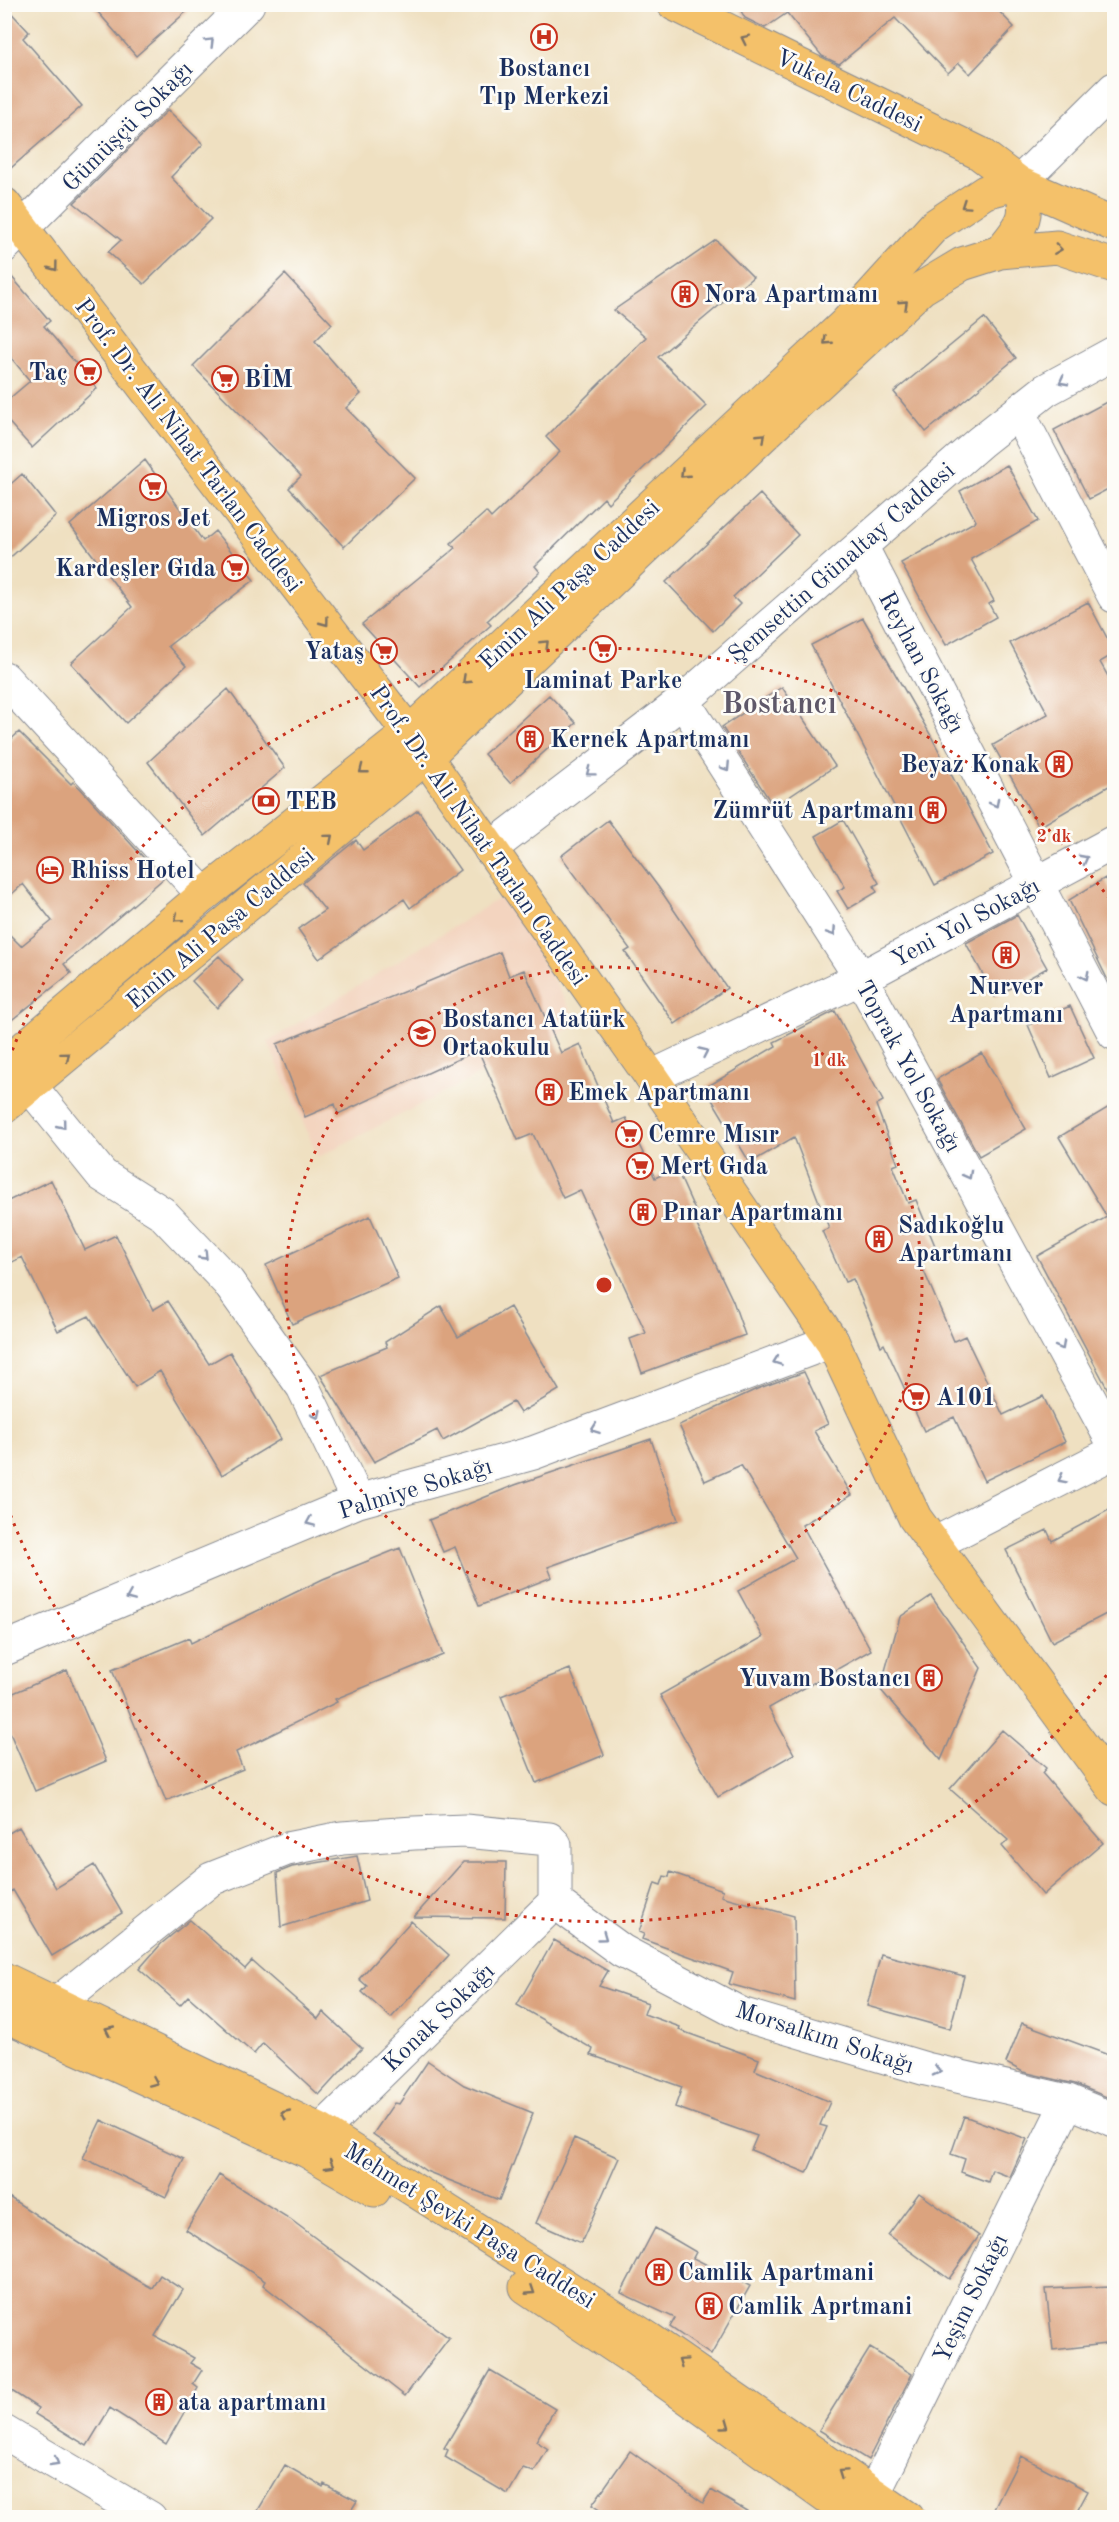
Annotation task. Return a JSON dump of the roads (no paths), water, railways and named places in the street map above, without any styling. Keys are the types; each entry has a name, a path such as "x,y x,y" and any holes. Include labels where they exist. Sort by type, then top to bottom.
{"main road":[{"name":"Vukela Caddesi","path":"674,4 979,153 1019,183"},
{"path":"1019,183 1114,225"},
{"path":"1000,252 1023,220 1027,203 1019,183"},
{"name":"Emin Ali Paşa Caddesi","path":"4,1065 204,895 418,745 845,324 934,226 985,192 1019,183"},
{"name":"Prof. Dr. Ali Nihat Tarlan Caddesi","path":"11,226 418,745 651,1077 832,1341 915,1518 1114,1789"},
{"path":"1000,252 1058,247 1114,266"},
{"name":"Emin Ali Paşa Caddesi","path":"4,1107 17,1079 418,745 922,288 962,264 1000,252"},
{"name":"Mehmet Şevki Paşa Caddesi","path":"4,1979 321,2131 649,2339 864,2506"},
{"name":"Mehmet Şevki Paşa Caddesi","path":"4,2015 307,2151 411,2212 864,2506 908,2517"}],"street":[{"name":"Gümüşçü Sokağı","path":"11,226 248,4"},
{"name":"Emin Ali Paşa Caddesi","path":"1019,183 1114,89"},
{"name":"Şemsettin Günaltay Caddesi","path":"490,849 683,700 980,442 1046,390 1114,353"},
{"path":"1018,412 1114,596"},
{"name":"Reyhan Sokağı","path":"861,546 1114,1033"},
{"path":"4,678 204,895"},
{"name":"Toprak Yol Sokağı","path":"683,700 861,978 1114,1444"},
{"name":"Yeni Yol Sokağı","path":"651,1077 861,978 1114,842"},
{"path":"17,1079 102,1175 162,1213 228,1282 303,1387 358,1501"},
{"name":"Palmiye Sokağı","path":"4,1649 358,1501 533,1452 832,1341"},
{"path":"934,1544 1114,1452"},
{"path":"55,2005 211,1879 287,1849 342,1838 465,1831 549,1839 555,1845 555,1902"},
{"name":"Morsalkım Sokağı","path":"555,1902 622,1951 741,2014 926,2069 1068,2101 1114,2120"},
{"name":"Konak Sokağı","path":"321,2131 555,1902"},
{"name":"Yeşim Sokağı","path":"864,2506 1068,2101"},
{"path":"4,2432 150,2517"}],"place":[{"name":"Bostancı Tıp Merkezi","path":"544,37"},
{"name":"Nora Apartmanı","path":"685,294"},
{"name":"Taç","path":"88,372"},
{"name":"BİM","path":"225,379"},
{"name":"Migros Jet","path":"153,487"},
{"name":"Kardeşler Gıda","path":"235,568"},
{"name":"Laminat Parke","path":"603,649"},
{"name":"Yataş","path":"384,651"},
{"name":"Kernek Apartmanı","path":"530,739"},
{"name":"Beyaz Konak","path":"1059,764"},
{"name":"TEB","path":"266,801"},
{"name":"Zümrüt Apartmanı","path":"933,810"},
{"name":"Rhiss Hotel","path":"50,870"},
{"name":"Nurver Apartmanı","path":"1006,955"},
{"name":"Bostancı Atatürk Ortaokulu","path":"422,1033"},
{"name":"Emek Apartmanı","path":"549,1092"},
{"name":"Cemre Mısır","path":"629,1134"},
{"name":"Mert Gıda","path":"640,1166"},
{"name":"Pınar Apartmanı","path":"643,1212"},
{"name":"Sadıkoğlu Apartmanı","path":"879,1239"},
{"name":"A101","path":"916,1397"},
{"name":"Yuvam Bostancı","path":"929,1678"},
{"name":"Camlik Apartmani","path":"659,2272"},
{"name":"Camlik Aprtmani","path":"709,2306"},
{"name":"ata apartmanı","path":"159,2402"}],"district":[{"name":"Bostancı","path":"779,703"}]}
